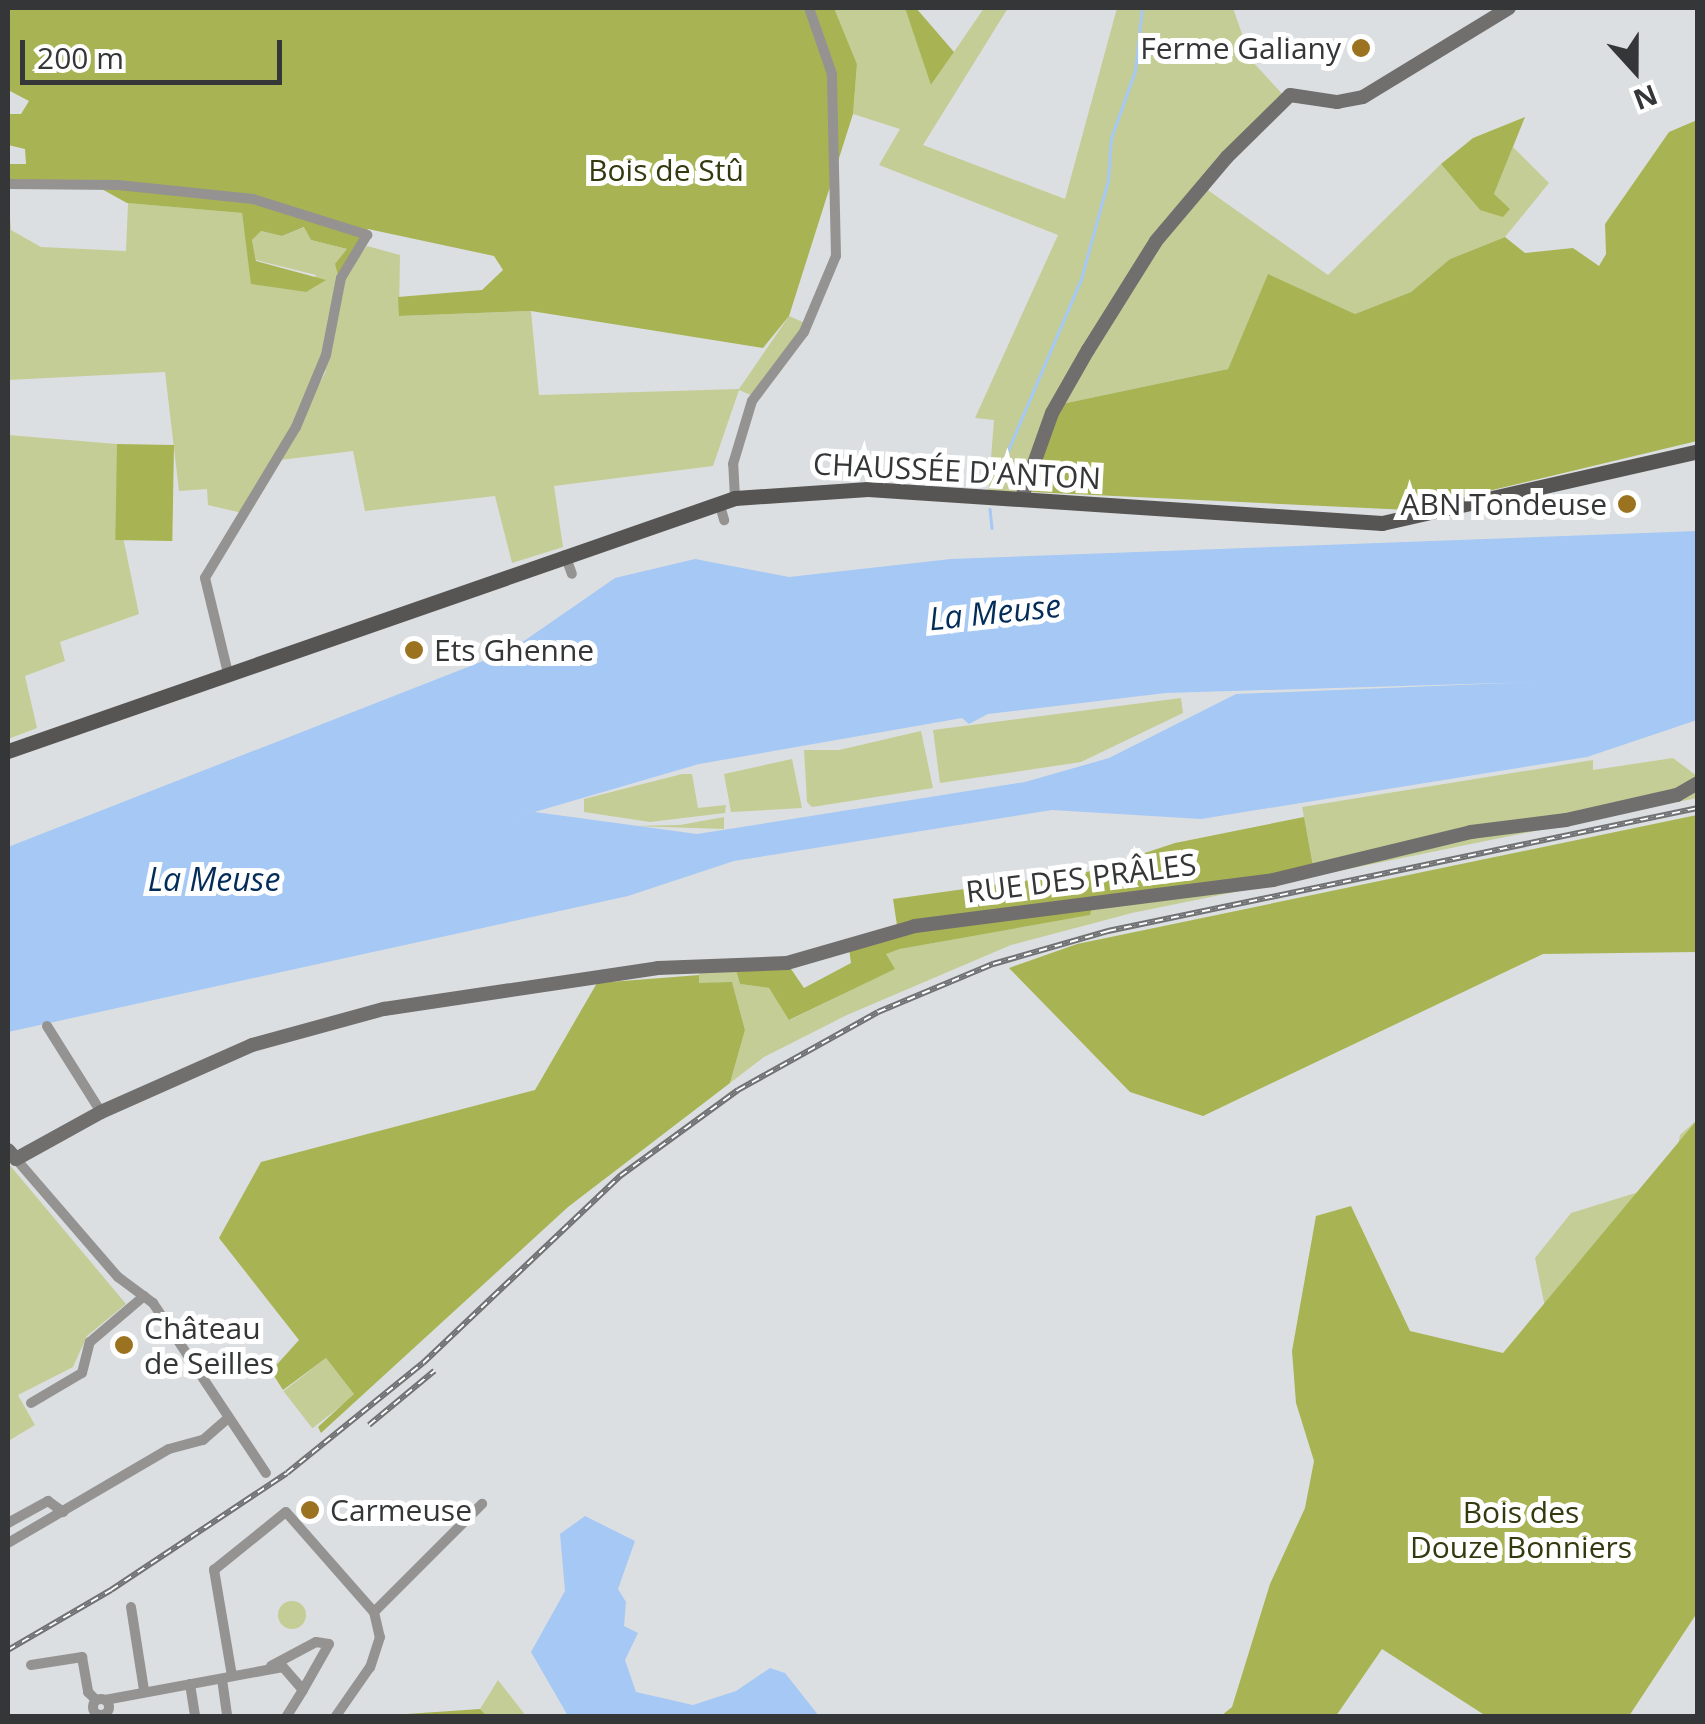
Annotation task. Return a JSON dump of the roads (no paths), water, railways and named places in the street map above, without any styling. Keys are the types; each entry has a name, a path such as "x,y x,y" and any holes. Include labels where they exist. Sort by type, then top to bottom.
{"main road":[{"name":"CHAUSSÉE D'ANTON","path":"8,751 727,500 820,488 1394,522 1698,451"}],"street":[{"path":"724,520 732,464 752,401 804,332 836,256 832,74 808,8"},
{"path":"1021,500 1052,413 1088,350 1156,241 1227,157 1290,95 1337,102 1363,97 1509,8"},
{"path":"8,184 118,185 252,199 358,231 367,240 341,278 326,355 296,427 205,578 228,673"},
{"path":"565,555 572,574"},
{"name":"RUE DES PRÂLES","path":"12,1155 252,1045 384,1009 700,964 787,962 915,926 1273,880 1471,832 1566,820 1677,795 1698,783"},
{"path":"47,1026 101,1112"},
{"path":"12,1155 118,1277 144,1296 266,1473"},
{"path":"31,1403 82,1373 90,1342 144,1296"},
{"path":"8,1543 169,1449 203,1440 226,1420"},
{"path":"8,1524 48,1501 63,1512"},
{"path":"374,1612 482,1504"},
{"path":"227,1716 217,1563 286,1512 374,1612 380,1637 370,1667 336,1716"},
{"path":"131,1607 144,1690"},
{"path":"31,1665 82,1656 88,1692 100,1710 144,1690 227,1677 270,1666 316,1642 329,1644 288,1716"},
{"path":"270,1666 296,1676 303,1690"},
{"path":"190,1684 195,1716"}],"water":[{"name":"La Meuse","path":"1697,531 1697,720 1587,757 1201,819 1052,810 734,861 628,896 8,1032 8,847 511,650 615,578 695,559 789,577 951,559","holes":["1535,682 1236,694 1109,758 1025,782 697,834 535,812 322,874 699,764 962,718 969,724 988,714 1166,693"]},
{"path":"585,1516 635,1541 618,1589 626,1602 624,1626 638,1633 625,1660 636,1692 693,1705 736,1691 770,1668 785,1673 819,1716 568,1716 531,1652 565,1591 560,1534"}],"waterway":[{"path":"997,476 1081,279 1108,180 1111,138 1135,71 1142,8"},
{"path":"990,509 992,528"}],"railway":[{"path":"8,1650 111,1590 287,1473 423,1363 620,1176 738,1090 878,1012 993,964 1108,931 1698,808"},
{"path":"369,1425 434,1371"}],"place":[{"name":"Ferme Galiany","path":"1361,48"},
{"name":"ABN Tondeuse","path":"1627,504"},
{"name":"Ets Ghenne","path":"414,650"},
{"name":"Château de Seilles","path":"124,1345"},
{"name":"Carmeuse","path":"310,1510"}],"park label":[{"name":"Bois de Stû","path":"666,170"},
{"name":"Bois des Douze Bonniers","path":"1521,1529"}]}
